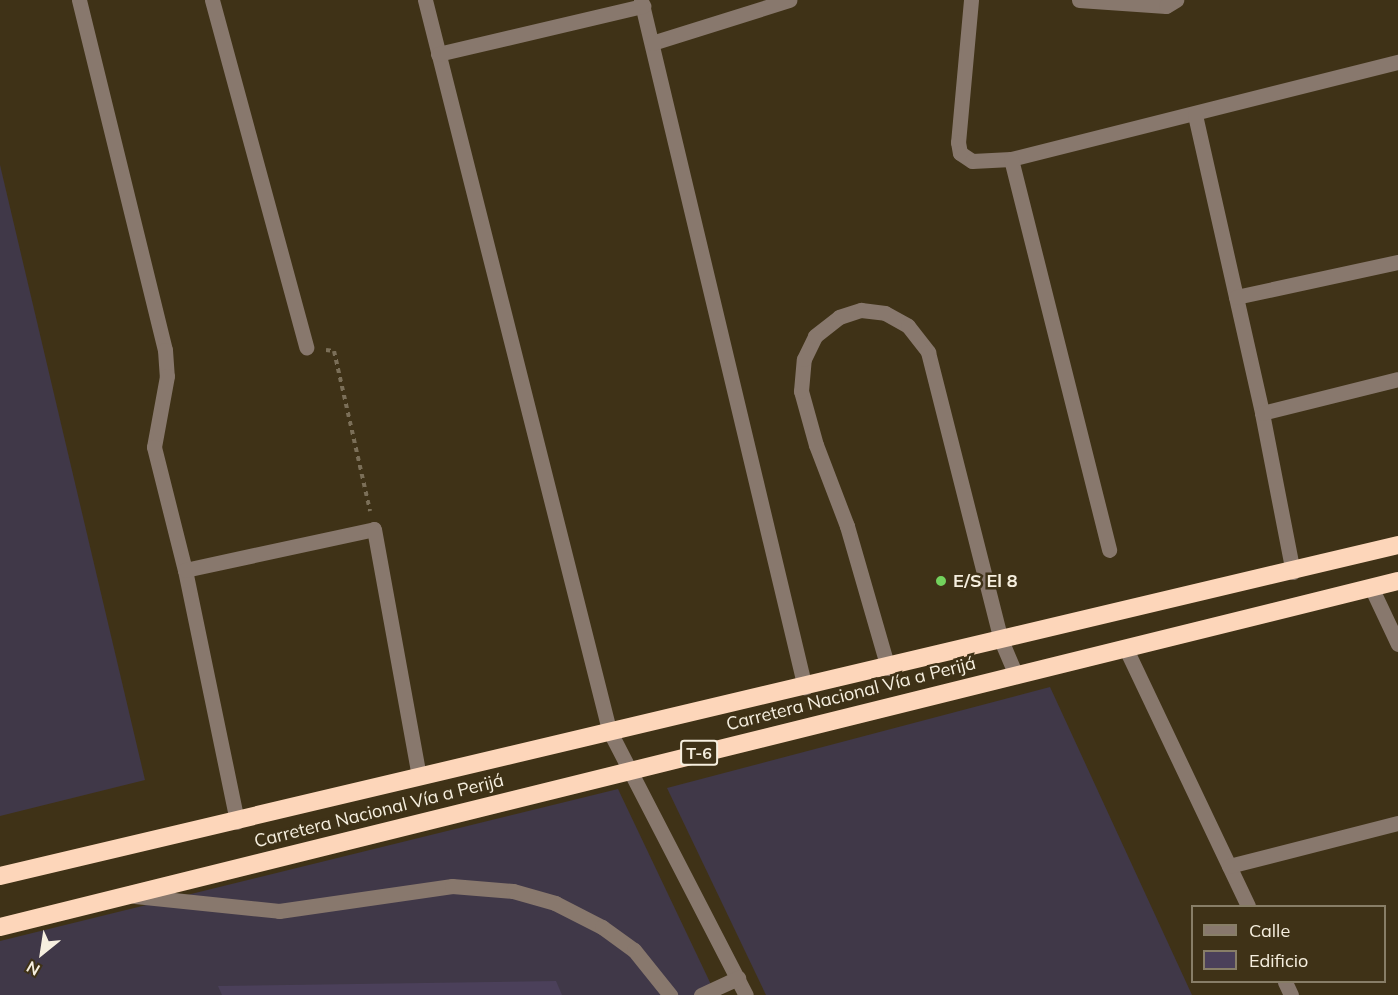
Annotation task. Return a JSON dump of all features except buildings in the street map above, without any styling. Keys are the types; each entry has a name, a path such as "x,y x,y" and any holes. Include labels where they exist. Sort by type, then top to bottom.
{"highway":[{"name":"Carretera Nacional Vía a Perijá","path":"0,876 237,822 609,730 805,688 1398,545"},
{"name":"Carretera Nacional Vía a Perijá","path":"0,927 1398,581"}],"street":[{"path":"212,0 306,347"},
{"path":"425,0 609,730 628,771 746,995"},
{"path":"652,43 789,0"},
{"path":"970,0 957,142 960,153 979,162 1011,159 1195,115 1398,62"},
{"path":"1078,0 1166,6 1176,0"},
{"path":"83,1 165,350 167,376 154,447 185,570 237,822"},
{"path":"438,54 642,3 805,688"},
{"path":"1195,115 1262,413 1293,572"},
{"path":"1011,159 1109,550"},
{"path":"1236,297 1398,261"},
{"path":"888,668 801,391 804,358 815,336 839,317 861,310 885,313 908,326 928,352 1001,640 1016,676"},
{"path":"1262,413 1398,379"},
{"path":"185,570 374,529 419,777"},
{"path":"1371,587 1398,644"},
{"path":"1126,649 1248,905"},
{"path":"1229,866 1398,823"},
{"path":"126,896 279,911 452,886 513,891 555,903 602,927 634,950 670,995"},
{"path":"701,995 738,978"}],"path":[{"path":"306,347 334,351 374,529"}],"shaded area":[{"path":"0,165 145,780 0,816"},
{"path":"1050,687 1192,995 766,995 667,788"},
{"path":"618,789 716,995 0,995 0,941"}],"place":[{"name":"E/S El 8","path":"941,581"}]}
